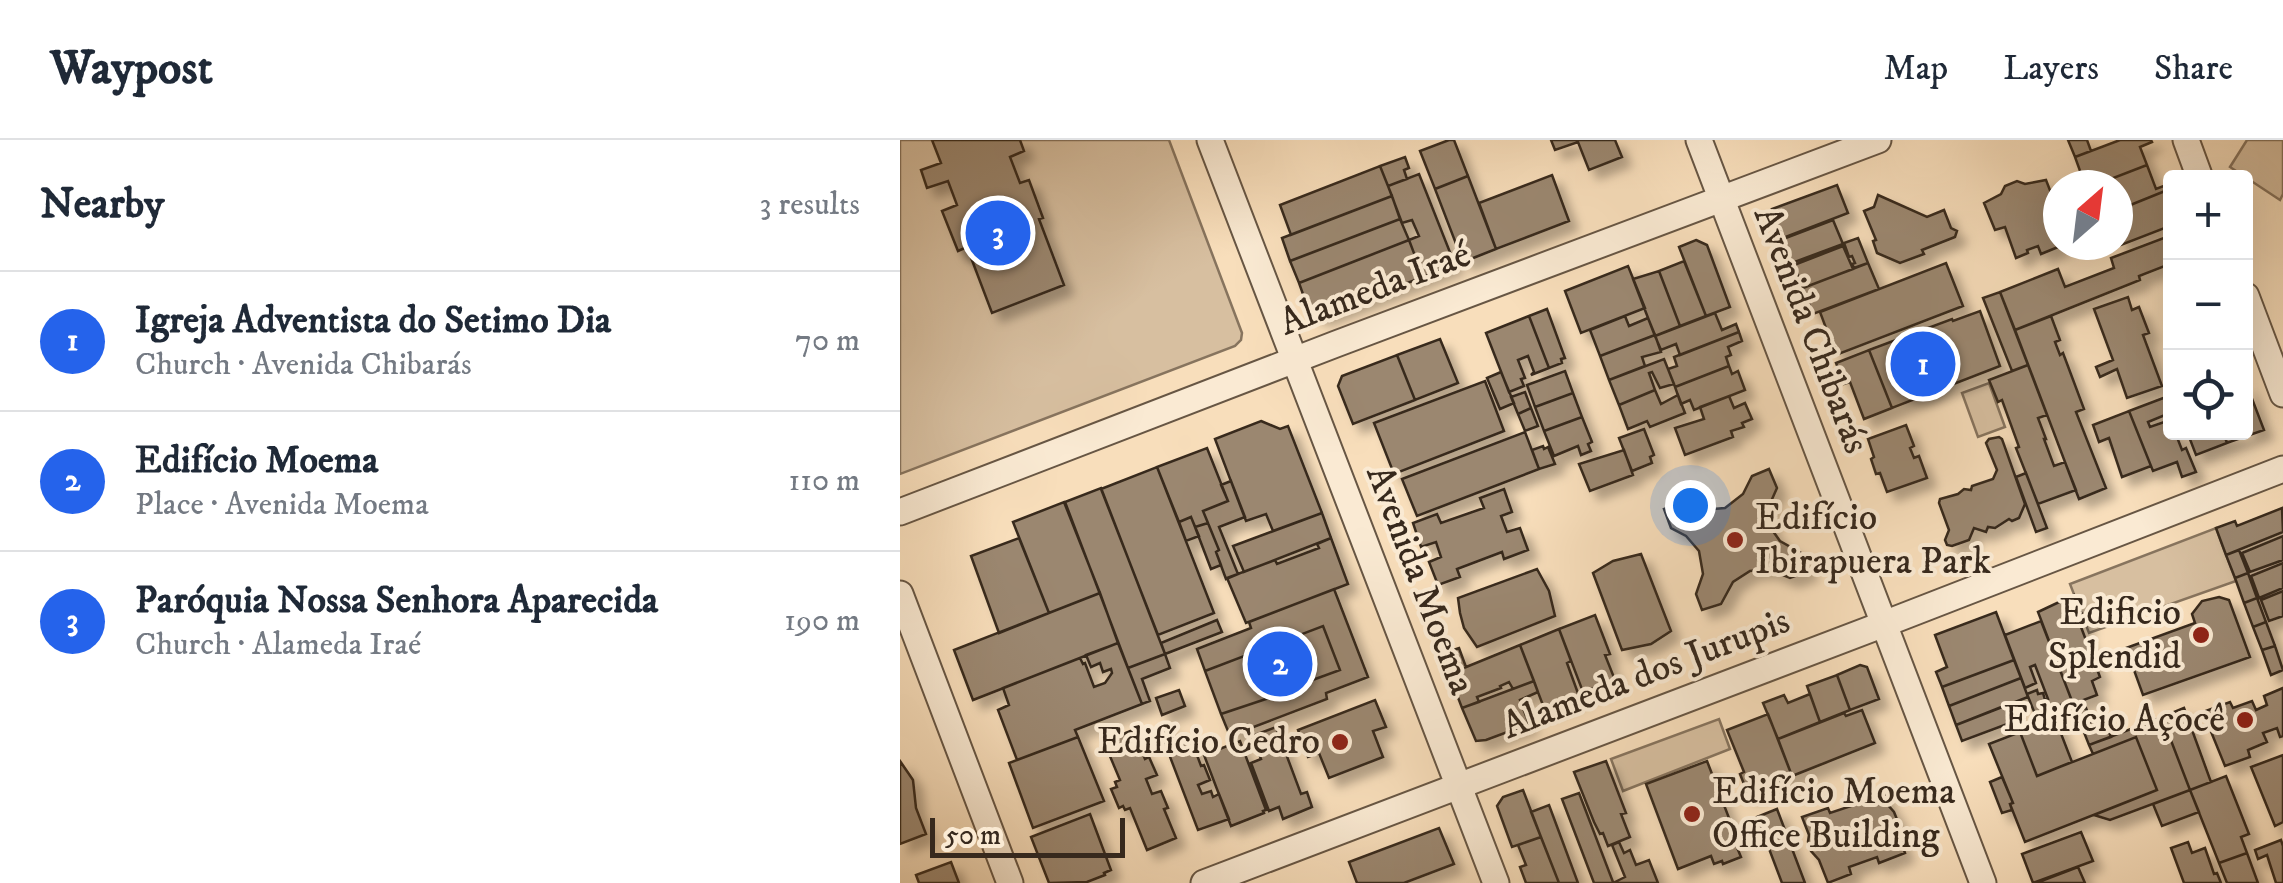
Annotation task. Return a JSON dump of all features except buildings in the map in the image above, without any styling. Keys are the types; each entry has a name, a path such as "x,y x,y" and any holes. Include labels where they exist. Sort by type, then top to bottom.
{"street":[{"name":"Avenida Moema","path":"1210,140 1496,883"},
{"name":"Avenida Chibarás","path":"1698,140 1983,883"},
{"name":"Alameda Iraé","path":"900,512 1878,140"},
{"path":"2186,140 2197,170"},
{"path":"2253,315 2283,394"},
{"name":"Alameda dos Jurupis","path":"1204,883 2283,469"},
{"path":"900,594 1010,883"}],"shaded area":[{"path":"900,140 1169,140 1242,333 1241,340 1235,346 900,474"},
{"path":"2247,140 2283,140 2280,200 2253,182 2253,170 2230,167"},
{"path":"1989,383 2005,427 1978,437 1962,393"},
{"path":"2216,528 2236,581 2089,633 2070,584"},
{"path":"1719,719 1730,749 1623,791 1611,759"}],"place":[{"name":"Paróquia Nossa Senhora Aparecida","path":"998,233"},
{"name":"Igreja Adventista do Setimo Dia","path":"1923,364"},
{"name":"Edifício Ibirapuera Park","path":"1735,540"},
{"name":"Edificio Splendid","path":"2201,635"},
{"name":"Edifício Moema","path":"1280,664"},
{"name":"Edifício Açocê","path":"2245,720"},
{"name":"Edifício Cedro","path":"1340,742"},
{"name":"Edifício Moema Office Building","path":"1692,814"}]}
